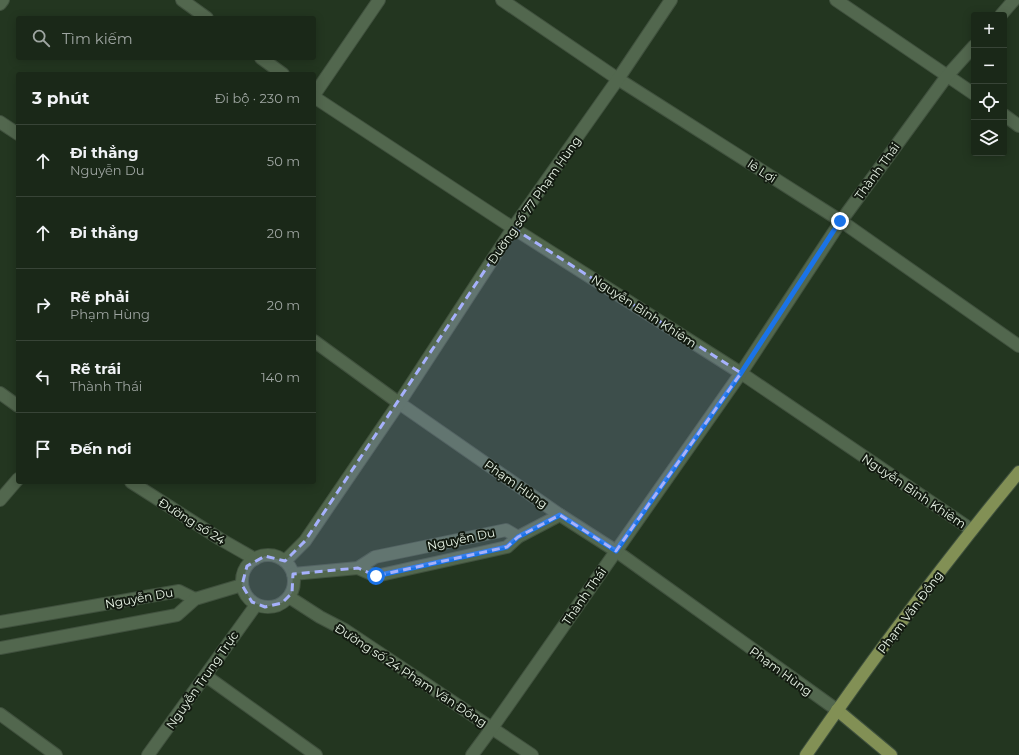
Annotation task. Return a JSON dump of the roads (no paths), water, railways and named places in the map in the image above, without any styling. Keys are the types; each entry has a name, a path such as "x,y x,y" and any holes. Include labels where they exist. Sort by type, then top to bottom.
{"main road":[{"name":"Phạm Văn Đồng","path":"806,755 837,710 972,530 1019,472"},
{"path":"837,710 891,755"}],"street":[{"path":"0,4 3,0"},
{"path":"182,0 204,16"},
{"path":"316,93 379,0"},
{"name":"lê Lợi","path":"502,0 618,79 840,221 1019,346"},
{"name":"Đường số 77 Phạm Hùng","path":"285,561 305,541 514,228 671,0"},
{"path":"836,0 971,92"},
{"path":"1004,12 1014,0"},
{"name":"Thành Thái","path":"472,755 741,373 840,221 947,76 972,48"},
{"path":"264,60 280,72"},
{"name":"Nguyễn Bỉnh Khiêm","path":"316,97 514,228 741,373 972,530"},
{"path":"1007,117 1019,126"},
{"path":"0,122 16,133"},
{"name":"Phạm Hùng","path":"316,342 560,515 616,551 837,710"},
{"path":"0,393 16,405"},
{"path":"0,500 16,481"},
{"name":"Đường số 24","path":"134,484 220,539 255,559"},
{"path":"518,537 560,515"},
{"name":"Nguyễn Du","path":"506,530 518,537 507,547 376,576 358,568 374,557 506,530"},
{"path":"265,556 276,556 285,561 289,565 293,574 294,584 289,597 274,607 265,607 256,604 246,595 242,585 243,576 247,566 255,559 265,556"},
{"path":"293,574 358,568"},
{"path":"195,600 242,585"},
{"name":"Nguyễn Du","path":"0,622 179,591 195,600 177,615 0,648"},
{"name":"Đường số 24 Phạm Văn Đồng","path":"289,597 320,617 345,630 532,755"},
{"name":"Nguyễn Trung Trực","path":"148,755 206,676 256,604"},
{"path":"206,676 316,755"},
{"path":"0,714 56,755"}]}
